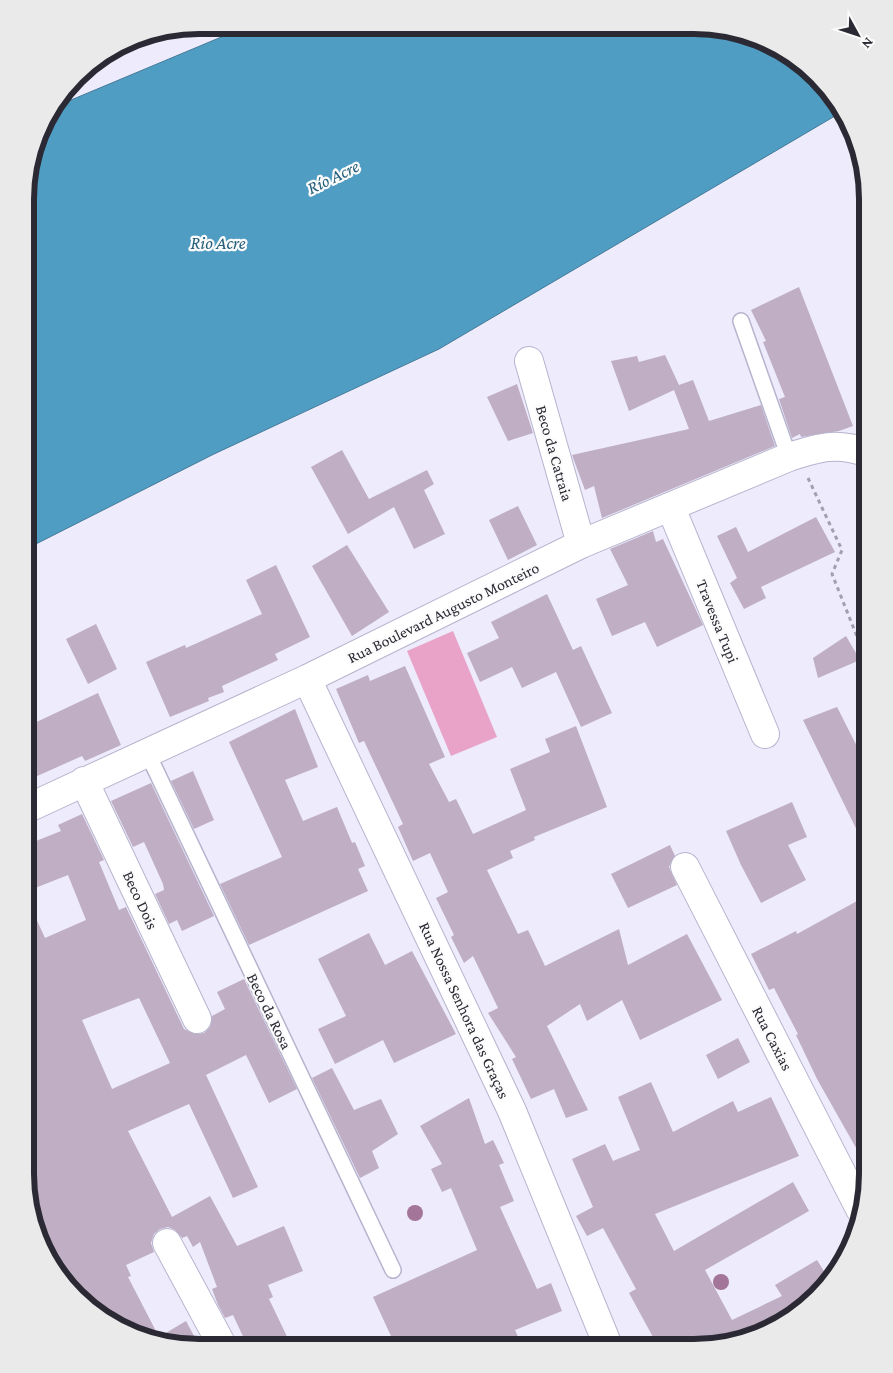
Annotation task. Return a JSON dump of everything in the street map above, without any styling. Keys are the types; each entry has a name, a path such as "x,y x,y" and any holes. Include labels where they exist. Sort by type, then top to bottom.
{"street":[{"name":"Beco da Catraia","path":"529,361 581,544"},
{"name":"Rua Boulevard Augusto Monteiro","path":"34,805 307,679 581,544 672,508 793,456 821,447 837,445 859,451"},
{"name":"Travessa Tupi","path":"672,508 765,734"},
{"name":"Rua Nossa Senhora das Graças","path":"307,679 512,1111 604,1339"},
{"name":"Beco Dois","path":"84,781 197,1019"},
{"name":"Rua Caxias","path":"686,867 857,1202"},
{"path":"168,1243 219,1339"}],"lane":[{"path":"741,321 793,456"},
{"name":"Beco da Rosa","path":"147,752 393,1270"}],"path":[{"path":"793,456 842,550 832,574 859,642"}],"shaded area":[{"path":"453,631 497,737 451,756 407,651"}],"water":[{"name":"Rio Acre","path":"229,34 694,34 716,35 737,39 777,56 811,82 836,115 439,349 214,454 34,545 35,177 39,156 46,136 65,103"}],"building":[{"path":"799,287 853,426 839,431 801,437 800,434 792,438 779,399 785,397 763,342 766,341 751,310"},
{"path":"665,355 679,385 693,380 709,421 761,405 775,446 602,518 594,486 585,490 572,455 689,429 674,390 629,411 611,361 637,356 639,362"},
{"path":"517,384 533,433 508,441 487,397"},
{"path":"342,450 369,499 427,470 434,484 424,490 445,534 414,549 394,507 348,534 311,467"},
{"path":"518,506 537,545 508,560 489,520"},
{"path":"816,517 835,552 761,587 766,598 744,609 730,583 737,578 717,536 736,527 748,552"},
{"path":"653,531 656,542 663,539 703,625 657,647 645,622 612,636 596,599 628,585 610,549"},
{"path":"347,545 389,612 352,636 312,566"},
{"path":"276,565 310,637 275,654 278,660 222,686 224,692 208,698 209,701 170,717 146,662 185,645 186,648 262,614 246,580"},
{"path":"547,594 573,650 581,646 612,713 581,727 556,672 522,688 512,667 480,682 467,653 499,638 491,622"},
{"path":"96,624 117,669 88,684 66,639"},
{"path":"846,636 859,660 818,678 813,658"},
{"path":"405,666 445,757 429,764 449,802 456,799 473,834 526,810 510,769 550,752 545,739 576,726 607,807 534,837 535,840 510,851 513,858 487,870 518,934 528,930 545,966 619,929 628,965 687,934 722,1000 640,1040 622,1000 587,1021 580,1004 547,1026 588,1110 566,1118 554,1089 531,1099 512,1059 516,1057 488,1013 498,1008 473,956 464,963 451,937 454,935 436,898 448,892 430,853 413,861 398,827 403,824 364,741 359,743 336,689 368,675 370,681"},
{"path":"98,693 121,745 85,761 82,756 34,777 34,723"},
{"path":"837,707 859,750 859,835 803,720"},
{"path":"295,709 318,767 285,780 303,821 337,807 352,843 355,842 365,866 358,869 368,891 249,945 220,884 282,857 229,742"},
{"path":"193,771 214,820 194,829 171,781"},
{"path":"151,783 214,916 182,931 177,920 169,924 155,894 164,890 163,884 144,842 133,847 111,801"},
{"path":"792,802 807,837 788,845 806,880 761,903 726,831"},
{"path":"82,814 104,860 99,862 119,910 126,907 184,1029 195,1034 204,1033 210,1027 212,1016 225,1009 217,992 244,979 297,1089 269,1103 246,1055 206,1075 258,1187 233,1198 189,1104 128,1131 172,1217 210,1196 237,1246 284,1226 303,1271 268,1285 273,1297 269,1299 288,1339 244,1339 233,1315 225,1318 218,1305 212,1289 217,1287 200,1242 193,1247 187,1236 182,1238 175,1230 168,1227 160,1229 154,1234 151,1243 154,1252 126,1265 131,1276 128,1277 158,1334 136,1327 98,1305 68,1275 46,1237 37,1206 34,1185 34,914 45,938 86,920 68,875 34,888 34,842 61,831 58,825","holes":["139,998 170,1063 112,1089 82,1020"]},
{"path":"670,845 675,856 669,867 677,885 628,908 611,874"},
{"path":"859,900 859,1153 817,1079 796,1035 798,1034 774,988 769,990 751,954 796,931 797,934"},
{"path":"369,933 385,965 412,951 456,1034 394,1063 383,1040 335,1064 318,1029 346,1016 318,959"},
{"path":"738,1038 750,1062 718,1079 706,1055"},
{"path":"332,1068 354,1110 381,1099 398,1134 372,1151 379,1168 360,1178 312,1078"},
{"path":"651,1082 673,1132 733,1101 738,1112 771,1097 799,1156 655,1214 674,1251 793,1182 809,1211 705,1270 732,1320 782,1296 775,1285 817,1260 825,1273 803,1298 786,1311 757,1327 726,1336 694,1339 654,1339 629,1293 636,1289 603,1228 587,1236 576,1216 593,1207 572,1159 605,1144 613,1161 640,1150 618,1097"},
{"path":"469,1098 485,1144 493,1140 504,1163 499,1165 514,1201 500,1207 537,1289 551,1283 562,1311 515,1330 519,1339 392,1339 373,1297 477,1250 451,1188 442,1192 431,1169 442,1164 420,1126"},
{"path":"186,1321 196,1339 162,1335"}],"water label":[{"name":"Río Acre","path":"333,177"}]}
